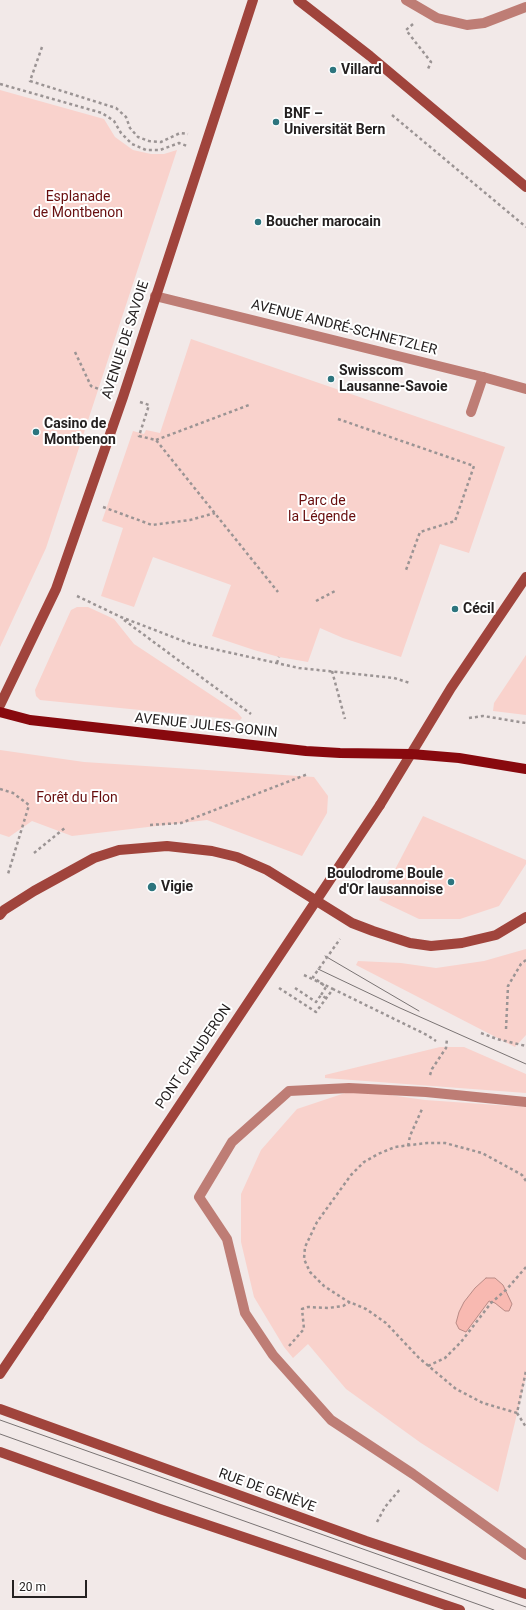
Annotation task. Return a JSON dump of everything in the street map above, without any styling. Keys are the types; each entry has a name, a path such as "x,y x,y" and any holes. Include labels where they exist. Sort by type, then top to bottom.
{"main road":[{"name":"AVENUE JULES-GONIN","path":"0,712 30,720 306,751 411,754 459,758 526,769"}],"street":[{"name":"AVENUE DE SAVOIE","path":"0,705 56,589 87,501 253,0"},
{"path":"298,0 370,56 526,187"},
{"path":"406,0 437,18 467,25 484,23 526,7"},
{"name":"AVENUE ANDRÉ-SCHNETZLER","path":"155,296 526,389"},
{"path":"471,412 483,377"},
{"name":"PONT CHAUDERON","path":"0,1374 380,805 456,680 526,577"},
{"path":"1,910 94,858 120,850 167,846 212,851 237,858 267,870 352,923 373,932 410,943 431,946 462,944 496,935 526,917"},
{"path":"526,1102 426,1092 349,1088 288,1091 232,1142 199,1198 227,1239 245,1313 273,1355 332,1420 413,1474 526,1556"},
{"name":"RUE DE GENÈVE","path":"0,1409 358,1538 526,1594"},
{"path":"0,1452 160,1509 460,1610"}],"path":[{"path":"416,20 406,30 431,62 428,69"},
{"path":"42,47 30,81 116,108 126,117 130,128 138,137 149,141 161,142 180,133 188,134"},
{"path":"0,84 102,113 114,121 121,133 132,144 146,150 160,150 179,143 203,150"},
{"path":"392,115 526,227"},
{"path":"75,352 90,386"},
{"path":"149,405 139,436 156,440 249,405"},
{"path":"338,419 474,466 455,521 420,532 406,570"},
{"path":"156,440 278,592"},
{"path":"87,501 152,525 190,520 215,513"},
{"path":"316,601 337,590"},
{"path":"76,596 121,617 191,644 277,663 332,672 394,678 410,683"},
{"path":"121,617 250,714"},
{"path":"277,663 279,657"},
{"path":"332,672 345,719"},
{"path":"469,718 483,716 526,723"},
{"path":"150,825 181,823 308,774"},
{"path":"0,789 13,794 29,805 8,874"},
{"path":"34,853 66,827"},
{"path":"295,988 316,1002 326,987 313,977 340,939"},
{"path":"506,1029 508,986 521,964 526,960"},
{"path":"304,974 427,1035 436,1041"},
{"path":"264,978 316,1012 333,989"},
{"path":"321,995 326,998"},
{"path":"481,1033 497,1039 526,1046"},
{"path":"428,1080 432,1069 446,1048 447,1039"},
{"path":"408,1146 410,1136 422,1107"},
{"path":"526,1181 522,1175 515,1170 482,1153 445,1143 427,1143 395,1147 364,1162 351,1175 317,1222 305,1247 304,1260 310,1272 324,1286 350,1302 366,1309 386,1323 428,1366 456,1389 483,1403 517,1413 526,1427"},
{"path":"428,1366 445,1358 461,1342 491,1303 507,1289 526,1267"},
{"path":"284,1348 291,1345 304,1329 302,1309 308,1306 328,1308 343,1306 350,1302"},
{"path":"517,1413 526,1371"},
{"path":"377,1522 385,1506 413,1474"}],"green space":[{"name":"Esplanade de Montbenon","path":"0,90 104,119 115,137 133,150 151,154 164,154 177,150 46,548 0,647"},
{"name":"Parc de la Légende","path":"191,339 505,447 469,553 440,544 401,657 343,638 320,628 308,662 279,657 212,636 231,585 153,557 134,607 101,596 123,528 102,521 133,431 144,434 146,430 160,433"},
{"path":"77,607 88,607 114,619 134,644 237,712 242,718 240,720 40,700 36,696 35,690 71,610"},
{"path":"526,655 526,715 493,711 494,703"},
{"name":"Forêt du Flon","path":"0,750 84,762 314,777 328,796 327,813 302,856 207,820 72,836 32,821 9,837 0,834"},
{"name":"Boulodrome Boule d'Or lausannoise","path":"423,816 526,860 526,864 499,906 460,919 419,919 379,900"},
{"path":"526,949 526,1035 515,1047 356,965 358,961 401,963 436,968 484,961"},
{"path":"440,1047 464,1047 526,1074 526,1093 325,1078 325,1075"},
{"path":"354,1090 425,1100 526,1107 526,1377 498,1492 421,1443 346,1389 308,1344 293,1358 284,1347 254,1297 241,1242 241,1194 261,1150 297,1109"}],"shaded area":[{"path":"486,1278 495,1278 503,1285 512,1304 509,1311 505,1311 495,1303 489,1301 466,1332 459,1329 456,1323 464,1302 475,1288"}],"tram line":[{"path":"325,956 419,1011"},
{"path":"318,969 400,1008 526,1064"},
{"path":"0,1420 526,1607"},
{"path":"0,1434 494,1610"}],"place":[{"name":"Villard","path":"333,70"},
{"name":"BNF – Universität Bern","path":"276,122"},
{"name":"Boucher marocain","path":"258,222"},
{"name":"Swisscom Lausanne-Savoie","path":"331,379"},
{"name":"Casino de Montbenon","path":"36,432"},
{"name":"Cécil","path":"455,609"},
{"name":"Boulodrome Boule d'Or lausannoise","path":"451,882"},
{"name":"Vigie","path":"152,887"}]}
